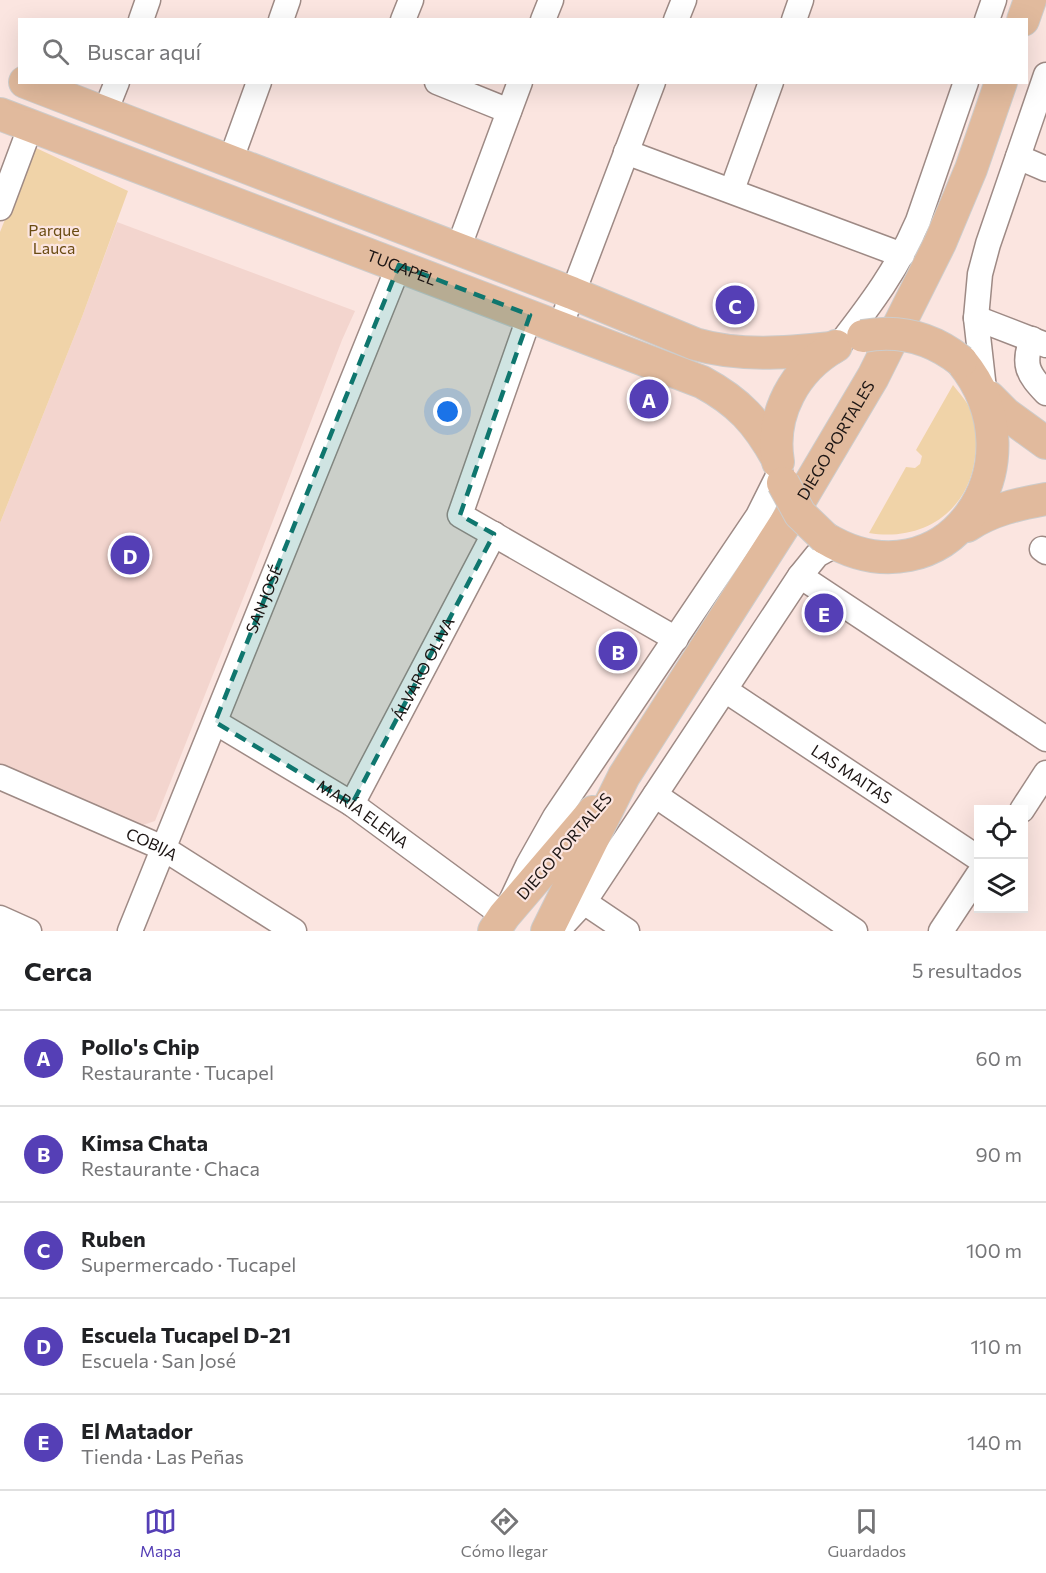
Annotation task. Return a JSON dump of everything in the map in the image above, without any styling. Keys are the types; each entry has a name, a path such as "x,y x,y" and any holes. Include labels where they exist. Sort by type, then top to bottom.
{"main road":[{"path":"1024,18 1030,0"},
{"path":"0,73 18,80"},
{"path":"30,84 710,348 761,353 845,343 886,333 909,335 942,347 962,361 1005,414 1046,444"},
{"name":"DIEGO PORTALES","path":"547,931 624,776 811,483 873,377 940,243 971,169 1000,84"},
{"name":"TUCAPEL","path":"0,114 677,371 718,390 733,400 757,425 800,514 831,541"},
{"path":"780,471 779,423 791,390 805,370 845,343"},
{"path":"961,530 978,512 990,491 999,460 998,427 986,393"},
{"path":"831,541 874,556 901,557 927,550 990,514 1046,499"},
{"name":"DIEGO PORTALES","path":"499,924 624,776"}],"street":[{"path":"142,18 148,0"},
{"path":"282,18 288,0"},
{"path":"404,18 411,0"},
{"path":"544,18 550,0"},
{"path":"677,18 684,0"},
{"path":"988,18 994,0"},
{"path":"986,393 976,318 978,288 983,264 1046,75"},
{"path":"105,112 116,84"},
{"path":"230,162 258,84"},
{"path":"441,84 509,111"},
{"path":"458,249 519,84"},
{"path":"560,327 651,84"},
{"path":"732,190 770,84"},
{"path":"845,343 882,289 918,221 965,84"},
{"path":"0,208 31,125"},
{"path":"626,152 902,255"},
{"path":"1018,157 1046,168"},
{"name":"SAN JOSÉ","path":"130,931 399,265"},
{"path":"530,315 460,515 676,639"},
{"path":"976,318 1039,342 1026,356 1027,366 1029,372 1046,393"},
{"name":"DIEGO PORTALES","path":"499,924 555,817 758,516 780,471"},
{"name":"ÁLVARO OLIVA","path":"352,804 494,534"},
{"path":"558,931 584,902 800,576 831,541"},
{"path":"800,576 1046,739"},
{"name":"LAS MAITAS","path":"725,690 974,855"},
{"name":"MARÍA ELENA","path":"215,722 352,804 499,924"},
{"path":"1025,805 1046,773"},
{"name":"COBIJA","path":"0,777 163,848 294,931"},
{"path":"655,795 855,931"},
{"path":"941,931 974,881"},
{"path":"584,902 627,931"},
{"path":"0,918 29,931"}],"highlighted area":[{"path":"399,265 530,315 460,515 494,534 352,804 215,722"}],"shaded area":[{"path":"117,222 355,311 155,821 143,825 0,769 0,523"}],"green space":[{"name":"Parque Lauca","path":"34,147 128,191 82,317 0,523 0,232"},
{"path":"953,385 969,407 976,434 971,476 963,493 953,508 940,519 924,527 907,533 889,535 869,533 906,467 915,468 920,464 922,456 916,450"}],"place":[{"name":"Ruben","path":"735,305"},
{"name":"Pollo's Chip","path":"649,399"},
{"name":"Escuela Tucapel D-21","path":"130,555"},
{"name":"El Matador","path":"824,613"},
{"name":"Kimsa Chata","path":"618,651"}]}
